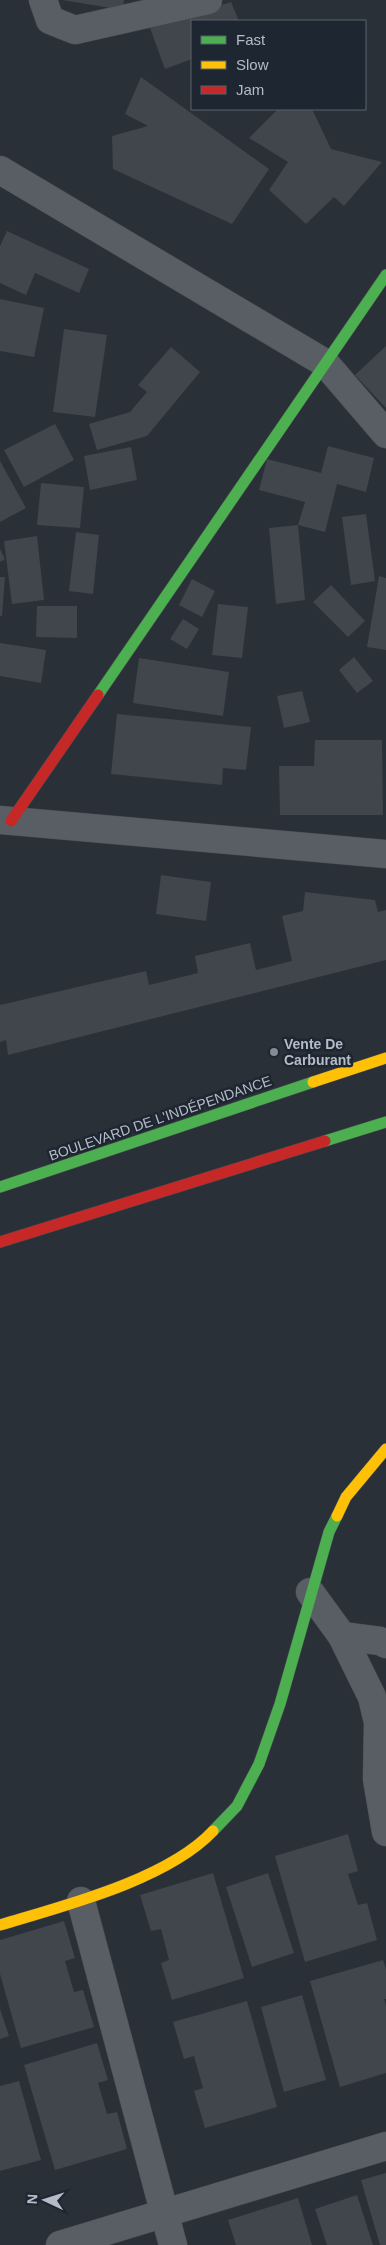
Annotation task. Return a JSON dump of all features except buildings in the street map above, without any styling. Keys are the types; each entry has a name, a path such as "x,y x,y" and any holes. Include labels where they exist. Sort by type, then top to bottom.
{"street":[{"path":"43,0 50,20 75,30 208,0"},
{"path":"0,170 325,363 386,434"},
{"path":"386,275 6,821 386,854"},
{"name":"BOULEVARD DE L'INDÉPENDANCE","path":"0,1188 386,1058"},
{"path":"0,1242 386,1122"},
{"path":"0,1925 81,1901 156,1871 204,1841 237,1806 259,1764 277,1713 310,1592 329,1532 346,1497 386,1449"},
{"path":"310,1592 342,1636 372,1697 378,1722 377,1779 386,1832"},
{"path":"342,1636 380,1641 386,1644"},
{"path":"81,1901 172,2245"},
{"path":"60,2245 386,2146"}],"traffic: fast":[{"path":"98,695 386,275"},
{"path":"0,1187 313,1082"},
{"path":"325,1141 386,1122"},
{"path":"213,1831 237,1806 259,1764 280,1704 329,1532 337,1516"}],"traffic: slow":[{"path":"313,1082 386,1058"},
{"path":"337,1516 346,1497 386,1449"},
{"path":"0,1925 83,1900 142,1877 169,1864 193,1848 213,1831"}],"traffic: jam":[{"path":"11,821 98,695"},
{"path":"0,1242 325,1141"}],"place":[{"name":"Vente De Carburant","path":"274,1052"}]}
